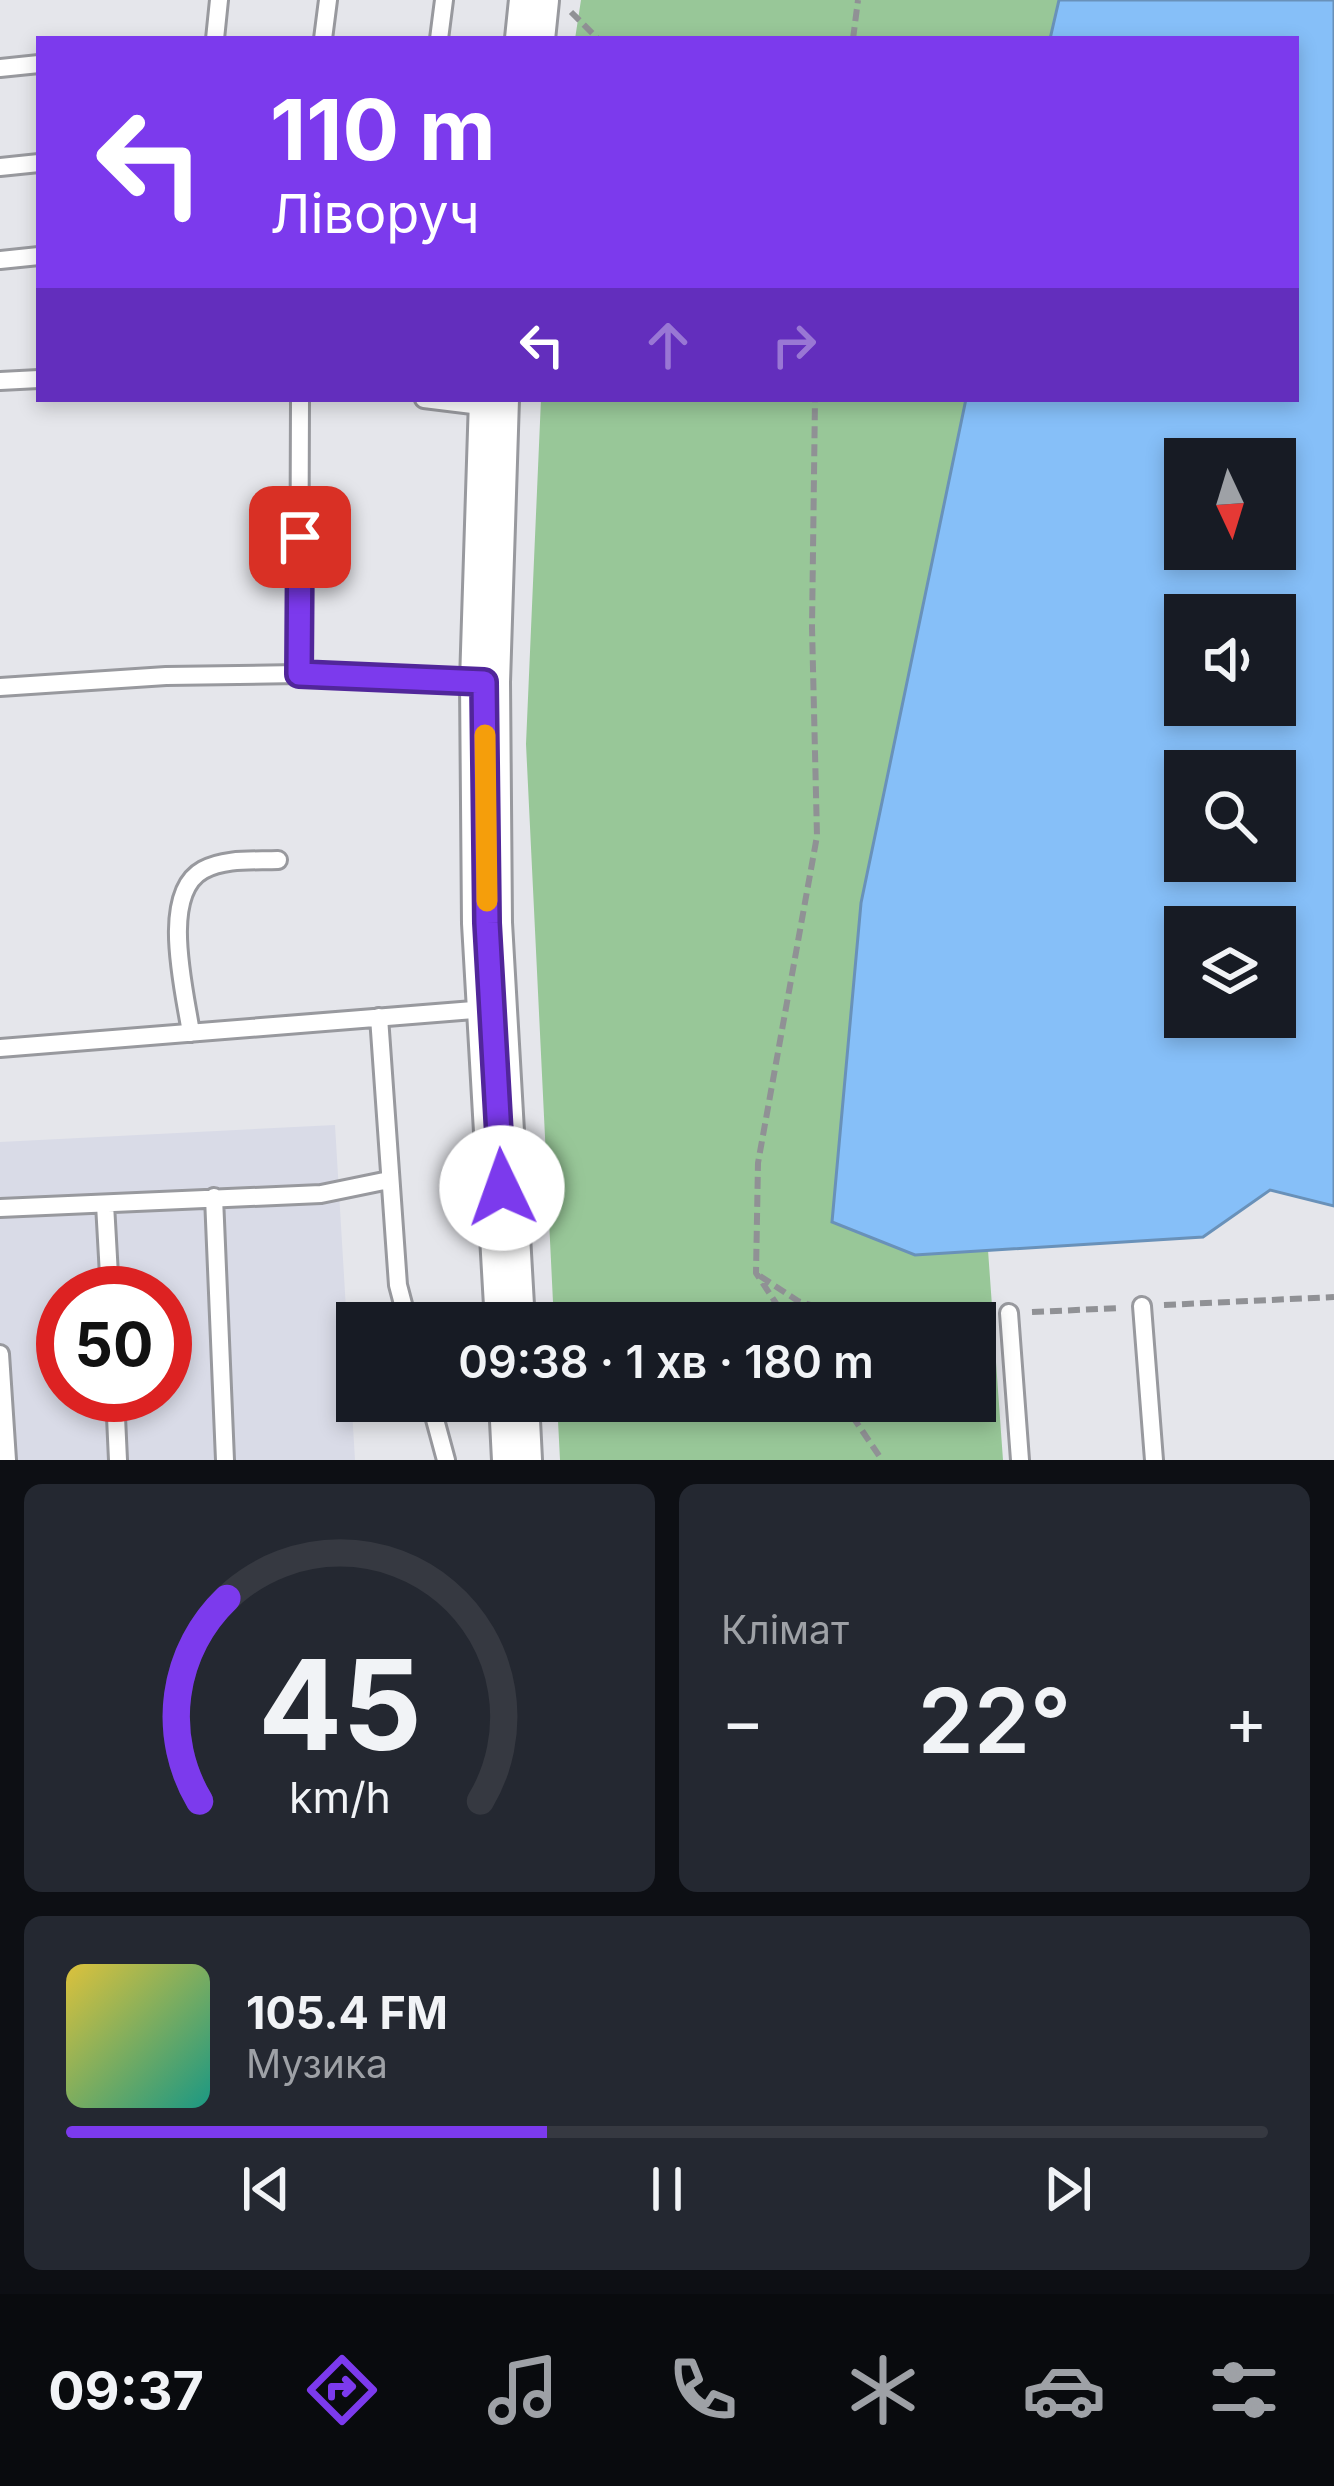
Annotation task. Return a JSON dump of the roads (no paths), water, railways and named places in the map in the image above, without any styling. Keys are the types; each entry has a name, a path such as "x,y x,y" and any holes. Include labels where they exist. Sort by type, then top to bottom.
{"main road":[{"path":"532,36 551,4"},
{"path":"494,403 484,682 487,923 509,1302"},
{"path":"515,1422 517,1460"}],"lane":[{"path":"215,36 219,0"},
{"path":"323,36 328,0"},
{"path":"439,36 444,0"},
{"path":"0,68 36,64"},
{"path":"0,166 36,163"},
{"path":"0,260 36,256"},
{"path":"0,381 36,379"},
{"path":"299,674 300,402"},
{"path":"0,687 166,676 299,674 484,682"},
{"path":"190,1033 178,933 183,891 191,878 217,865 278,860"},
{"path":"0,1048 493,1008"},
{"path":"379,1018 402,1302"},
{"path":"0,1208 321,1194 389,1180"},
{"path":"214,1197 225,1460"},
{"path":"106,1204 109,1266"},
{"path":"1142,1306 1154,1460"},
{"path":"1009,1313 1020,1460"},
{"path":"0,1354 7,1460"},
{"path":"116,1422 118,1460"},
{"path":"436,1422 446,1460"}],"water":[{"path":"1059,0 1334,0 1334,1206 1270,1190 1203,1237 915,1255 832,1222 861,903 965,402 1299,402 1299,36 1051,36"}]}
